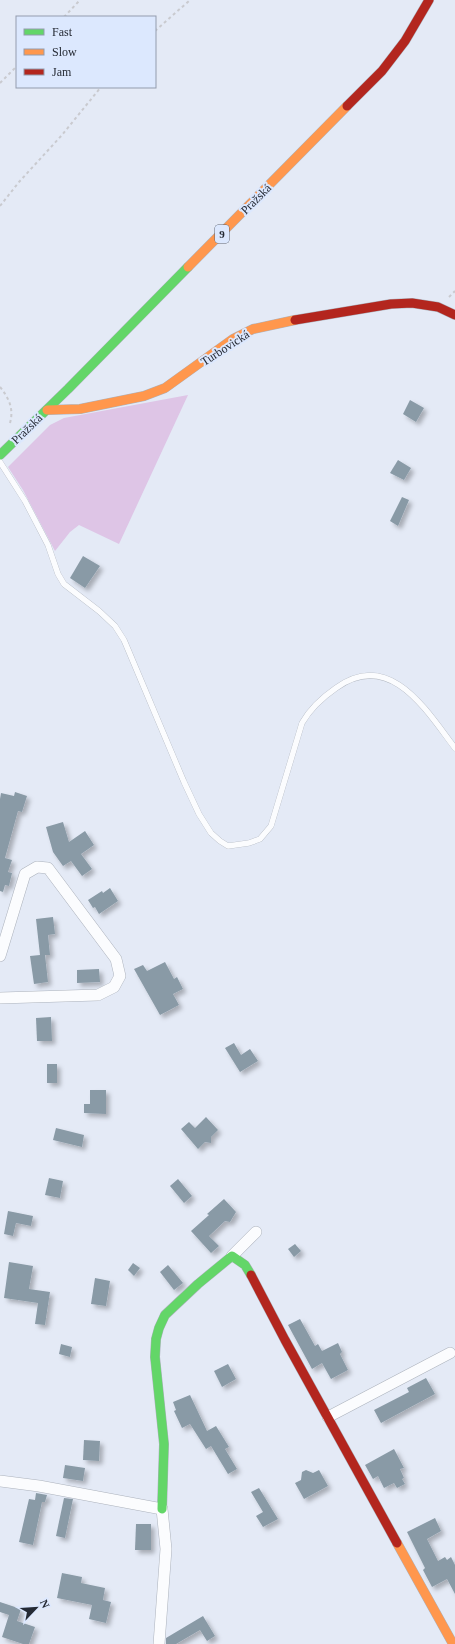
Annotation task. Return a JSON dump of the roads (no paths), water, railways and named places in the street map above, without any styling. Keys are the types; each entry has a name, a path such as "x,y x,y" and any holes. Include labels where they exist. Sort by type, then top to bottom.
{"street":[{"name":"Pražská","path":"0,455 47,410 382,71 405,41 429,0"},
{"name":"Turbovická","path":"47,410 80,409 144,396 170,385 233,339 253,329 281,322 391,304 412,303 438,307 455,315"},
{"path":"0,956 25,874 37,867 48,868 116,960 120,976 114,987 98,995 0,998"},
{"path":"159,1644 166,1549 162,1509 164,1444 155,1357 156,1339 165,1315 198,1284 232,1256 256,1232"},
{"path":"232,1256 245,1265 255,1280 285,1340 453,1644"},
{"path":"328,1417 450,1353"},
{"path":"0,1481 39,1486 162,1509"}],"lane":[{"path":"0,462 25,501 48,545 58,574 64,584 99,611 115,626 124,640 199,814 211,833 220,841 228,846 248,843 260,839 269,829 277,810 302,723 306,715 332,691 347,680 362,676 380,676 393,680 404,687 421,705 455,748"}]}
